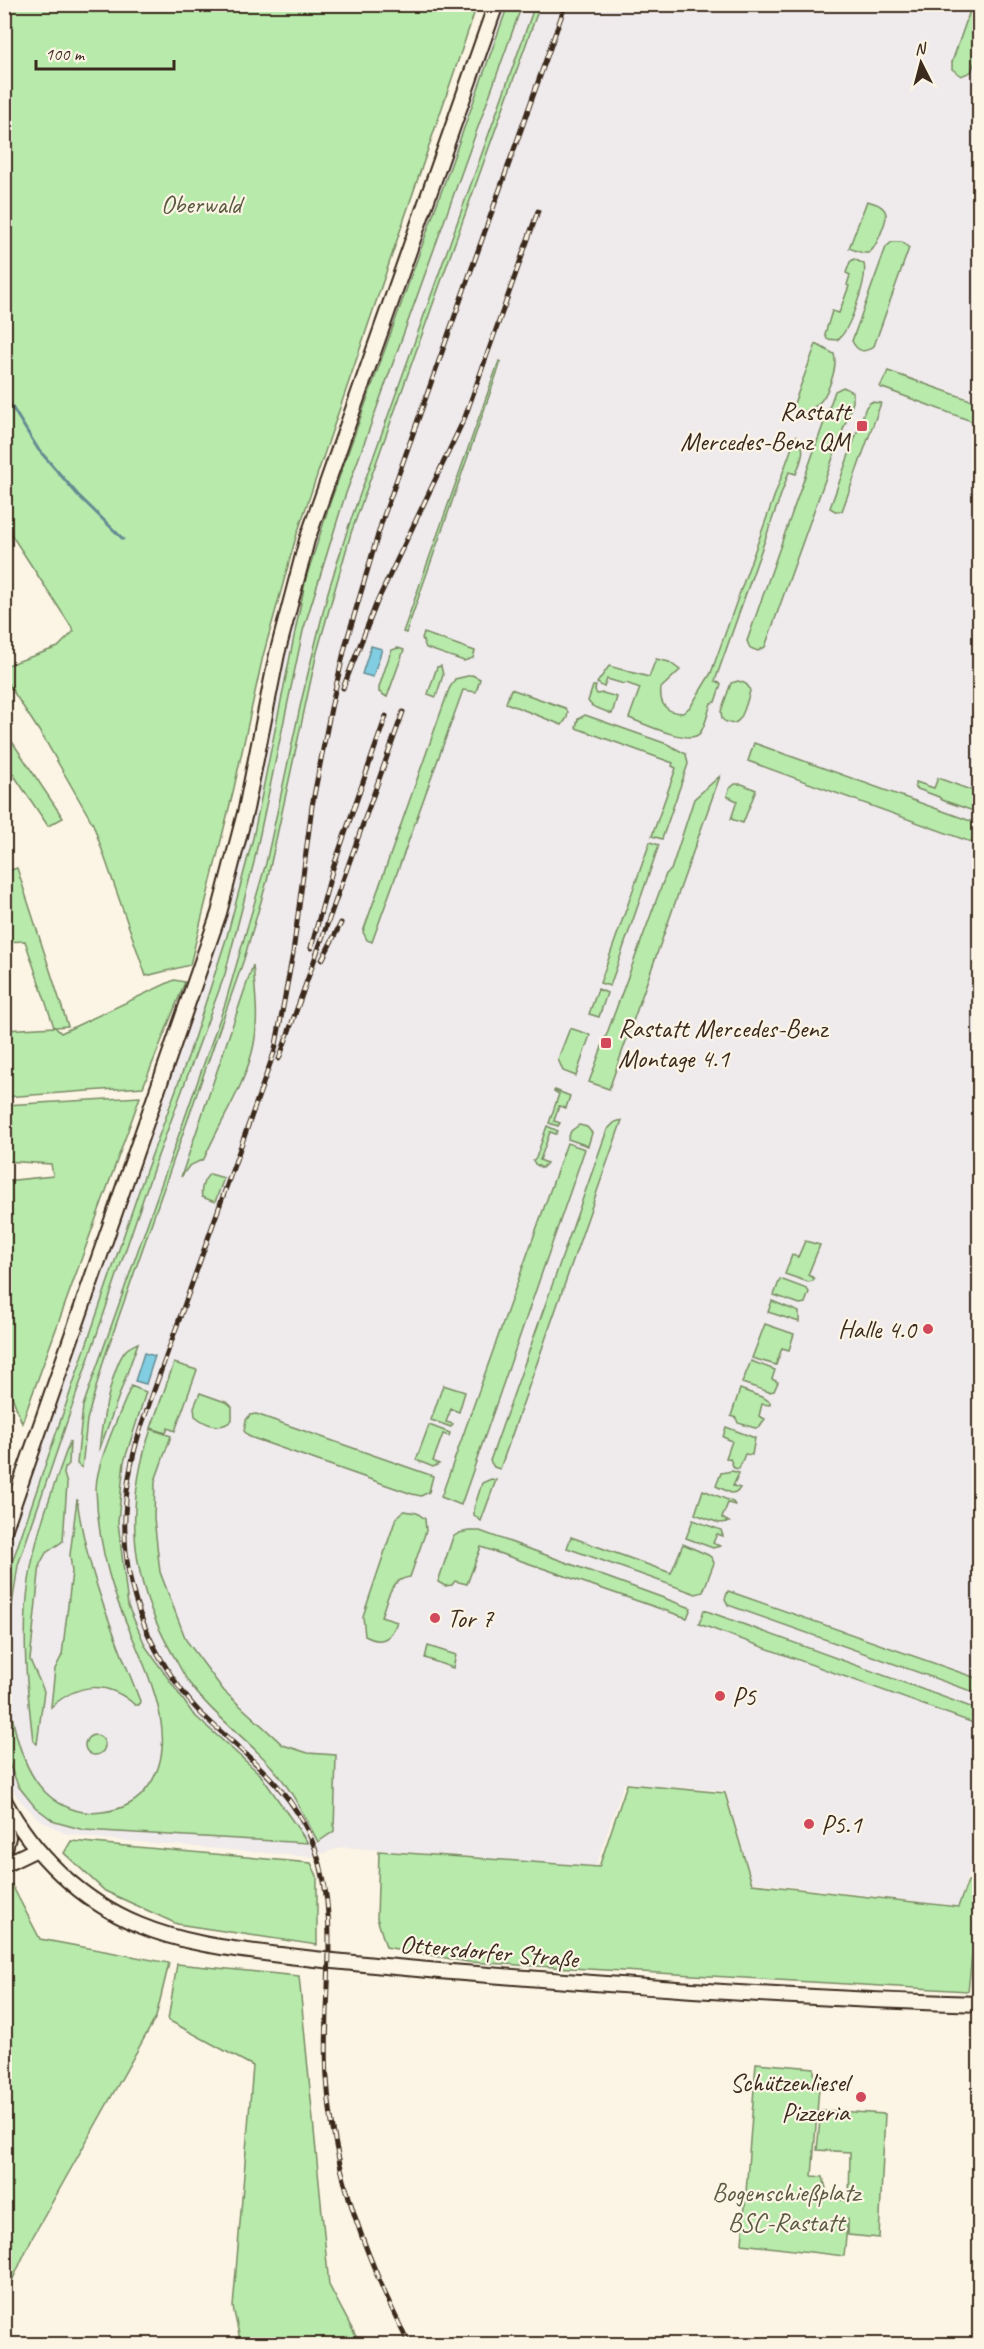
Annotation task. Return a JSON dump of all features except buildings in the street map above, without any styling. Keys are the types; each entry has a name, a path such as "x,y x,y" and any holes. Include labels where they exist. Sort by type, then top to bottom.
{"street":[{"path":"4,1531 200,975 246,809 277,654 307,540 496,4"},
{"name":"Ottersdorfer Straße","path":"4,1800 33,1844 59,1873 106,1908 136,1924 167,1936 217,1947 412,1969 720,1992 980,2004"},
{"path":"4,1820 8,1837 4,1854"},
{"path":"4,1854 33,1844"},
{"path":"4,1865 33,1844"}],"shaded area":[{"path":"503,5 979,5 980,1858 974,1857 958,1906 752,1882 726,1791 624,1783 596,1866 342,1847 312,1857 93,1838 64,1833 37,1818 17,1797 5,1774 5,1555 226,916 250,826 284,658 313,542"}],"green space":[{"name":"Oberwald","path":"5,4 477,5 296,537 263,656 234,788 190,965 146,976 93,824 45,740 5,679 5,666 58,647 74,631 5,525"},
{"path":"508,5 522,5 344,499 303,631 254,862 225,974 155,1164 18,1565 8,1632 7,1672 12,1716 24,1759 33,1777 51,1797 64,1806 79,1811 94,1813 109,1811 134,1801 144,1793 159,1765 163,1741 160,1716 153,1689 110,1578 99,1528 96,1489 104,1451 131,1386 146,1392 124,1462 118,1522 128,1606 146,1647 193,1714 260,1774 308,1843 84,1830 55,1822 35,1807 19,1787 5,1755 5,1583 143,1179 188,1057 227,936 253,838 306,578 330,503"},
{"path":"535,5 540,5 351,533 317,652 267,881 244,959 104,1359 87,1420 82,1468 77,1464 83,1406 225,1004 266,863 328,592 349,525"},
{"path":"972,5 979,5 979,51 971,72 961,76 952,69 952,62"},
{"path":"867,201 881,206 886,214 885,223 877,242 871,251 866,253 849,248"},
{"path":"892,242 902,242 909,248 874,346 862,351 852,341 886,247"},
{"path":"854,259 864,264 864,271 852,317 837,340 827,339 825,334 832,311 839,313 849,286 847,285 850,275 846,273 850,262"},
{"path":"816,344 834,354 835,366 831,381 825,395 817,405 803,412 792,409"},
{"path":"499,361 501,362 406,633 403,632"},
{"path":"888,371 979,403 979,424 880,387"},
{"path":"843,387 853,392 853,402 765,647 758,651 750,648 747,641 835,391"},
{"path":"871,402 881,403 842,511 835,511 830,508 866,407"},
{"path":"796,436 802,445 801,459 796,474 789,472 715,681 721,684 715,702 711,703 702,730 695,736 687,737 629,718 640,688 607,679 604,687 597,683 609,666 649,677 656,659 669,662 680,670 661,688 661,699 665,707 677,713 683,713 691,706 711,673"},
{"path":"424,633 475,651 473,658 464,661 426,648 422,638"},
{"path":"398,648 404,650 387,697 379,692 379,687 390,654 392,650"},
{"path":"441,666 443,675 436,697 428,694 437,667"},
{"path":"472,675 480,679 476,692 463,690 372,942 367,940 363,932 449,689 455,679"},
{"path":"738,681 746,684 750,691 742,716 734,723 728,723 722,719 721,711 731,683"},
{"path":"593,686 596,686 597,694 603,693 617,697 612,714 592,706 588,701"},
{"path":"511,689 565,708 568,712 567,718 562,725 506,703"},
{"path":"585,715 667,744 686,754 688,764 662,839 652,836 676,768 672,766 673,763 576,728 578,719"},
{"path":"4,731 63,818 48,826 5,762"},
{"path":"754,743 979,824 979,845 748,761"},
{"path":"720,776 609,1089 589,1082 666,874 671,870 694,799"},
{"path":"938,778 979,793 979,813 915,788 916,782 934,788"},
{"path":"735,784 742,784 756,790 743,823 731,819 737,801 727,796 729,789"},
{"path":"650,842 659,845 610,986 600,983"},
{"path":"17,868 68,1026 55,1027 61,1033 174,980 185,982 143,1087 5,1097 5,1030 54,1027 25,941 5,942 5,872"},
{"path":"253,965 256,1024 254,1044 245,1074 204,1159 189,1166 181,1177"},
{"path":"598,989 607,993 599,1017 589,1014"},
{"path":"570,1028 590,1035 576,1076 563,1071 558,1059"},
{"path":"555,1090 570,1096 566,1108 559,1106 554,1121 560,1123 558,1126 549,1123 559,1094"},
{"path":"140,1097 22,1423 5,1377 5,1181 53,1176 51,1164 5,1161 5,1105"},
{"path":"622,1120 500,1469 494,1467 490,1461 607,1130 615,1122"},
{"path":"579,1125 587,1127 592,1133 588,1146 568,1139 571,1131"},
{"path":"547,1126 558,1131 556,1134 550,1132 540,1160 547,1163 542,1168 533,1160 536,1158"},
{"path":"567,1143 585,1149 461,1505 441,1497"},
{"path":"210,1174 224,1178 215,1202 202,1197 203,1184"},
{"path":"805,1241 820,1245 808,1275 814,1278 813,1281 808,1282 785,1274 792,1255 798,1257"},
{"path":"780,1279 807,1289 809,1292 805,1303 800,1304 774,1295"},
{"path":"772,1301 799,1312 799,1322 768,1312"},
{"path":"765,1324 794,1334 789,1350 782,1348 776,1365 752,1358"},
{"path":"138,1343 99,1451 104,1414 116,1370 126,1350"},
{"path":"751,1361 775,1370 772,1379 778,1382 774,1391 769,1392 742,1383"},
{"path":"174,1363 197,1370 175,1431 168,1428 166,1433 151,1428"},
{"path":"443,1385 465,1392 459,1412 451,1409 446,1422 453,1424 451,1427 431,1420"},
{"path":"740,1389 770,1402 770,1405 762,1404 759,1416 765,1419 760,1427 755,1428 738,1423 736,1418 731,1416"},
{"path":"200,1393 228,1403 232,1407 232,1420 223,1425 213,1426 195,1416 194,1407"},
{"path":"256,1414 433,1476 429,1492 421,1496 412,1494 250,1437 244,1431 246,1420 250,1415"},
{"path":"429,1425 450,1433 449,1436 443,1434 433,1461 439,1464 433,1467 416,1460"},
{"path":"726,1427 755,1438 752,1455 745,1454 739,1469 734,1468 730,1459 726,1458 732,1441 723,1437"},
{"path":"151,1429 171,1436 155,1481 154,1518 160,1572 186,1640 224,1691 283,1745 308,1753 336,1755 334,1831 318,1842 297,1802 278,1774 190,1684 158,1626 147,1599 136,1544 135,1516 142,1458"},
{"path":"70,1441 69,1464 64,1474 67,1484 63,1541 46,1553 40,1564 30,1660 44,1691 37,1744 33,1741 27,1681 25,1621 27,1601 40,1527"},
{"path":"732,1471 739,1473 733,1486 740,1488 737,1492 731,1493 716,1486 721,1473"},
{"path":"491,1479 496,1480 481,1521 474,1515 474,1508 482,1483"},
{"path":"703,1490 733,1502 735,1505 728,1503 722,1518 729,1522 719,1523 695,1514"},
{"path":"77,1499 94,1576 140,1701 139,1705 135,1705 114,1691 93,1688 72,1693 51,1707 55,1669 62,1655 72,1572 70,1555"},
{"path":"404,1511 417,1513 425,1519 426,1531 410,1577 394,1586 385,1604 381,1617 397,1622 395,1628 385,1639 371,1639 365,1636 363,1616 396,1518"},
{"path":"693,1520 721,1530 723,1536 717,1534 713,1543 720,1546 713,1548 686,1538"},
{"path":"469,1531 480,1531 691,1608 687,1618 481,1547 467,1584 455,1581 452,1585 445,1586 438,1582 453,1537"},
{"path":"571,1537 671,1573 683,1544 708,1555 714,1563 703,1592 696,1594 567,1548"},
{"path":"728,1591 979,1679 979,1694 728,1605 725,1599"},
{"path":"704,1610 979,1710 979,1725 699,1624"},
{"path":"428,1646 456,1655 453,1668 425,1658"},
{"path":"95,1735 102,1738 105,1745 102,1752 95,1755 88,1752 85,1745 88,1738"},
{"path":"627,1784 725,1793 752,1884 958,1907 978,1860 979,1895 968,1991 468,1962 386,1947 377,1918 379,1851 599,1867"},
{"path":"71,1841 311,1863 317,1876 317,1945 177,1924 105,1891 64,1853"},
{"path":"12,1885 40,1939 169,1963 156,2017 31,2240 5,2296 4,1887"},
{"path":"177,1964 299,1976 329,2285 360,2344 241,2344 233,2307 253,2066 168,2020"},
{"name":"Bogenschießplatz BSC-Rastatt","path":"756,2063 814,2068 814,2075 820,2075 812,2176 823,2177 828,2196 849,2202 850,2152 817,2150 821,2110 885,2114 879,2238 848,2235 848,2218 844,2256 742,2244"}],"water":[{"path":"371,646 382,649 373,677 362,674"},
{"path":"144,1353 155,1356 146,1384 135,1381"}],"waterway":[{"path":"4,394 38,449 78,495 123,539"}],"railway":[{"path":"409,2344 366,2248 354,2215 336,2148 327,2078 329,1961 327,1903 323,1875 315,1848 306,1827 283,1792 255,1762 196,1709 169,1672 152,1643 131,1584 126,1553 127,1491 132,1459 141,1427 275,1050 293,953 312,806 346,643 382,521 565,6"},
{"path":"343,688 377,602 465,417 538,211"},
{"path":"279,1059 403,712"},
{"path":"311,948 332,871 386,716"},
{"path":"322,960 341,923"}],"place":[{"name":"Rastatt Mercedes-Benz QM","path":"862,426"},
{"name":"Rastatt Mercedes-Benz Montage 4.1","path":"606,1043"},
{"name":"Halle 4.0","path":"928,1329"},
{"name":"Tor 7","path":"435,1618"},
{"name":"P5","path":"720,1696"},
{"name":"P5.1","path":"809,1824"},
{"name":"Schützenliesel Pizzeria","path":"861,2097"}]}
